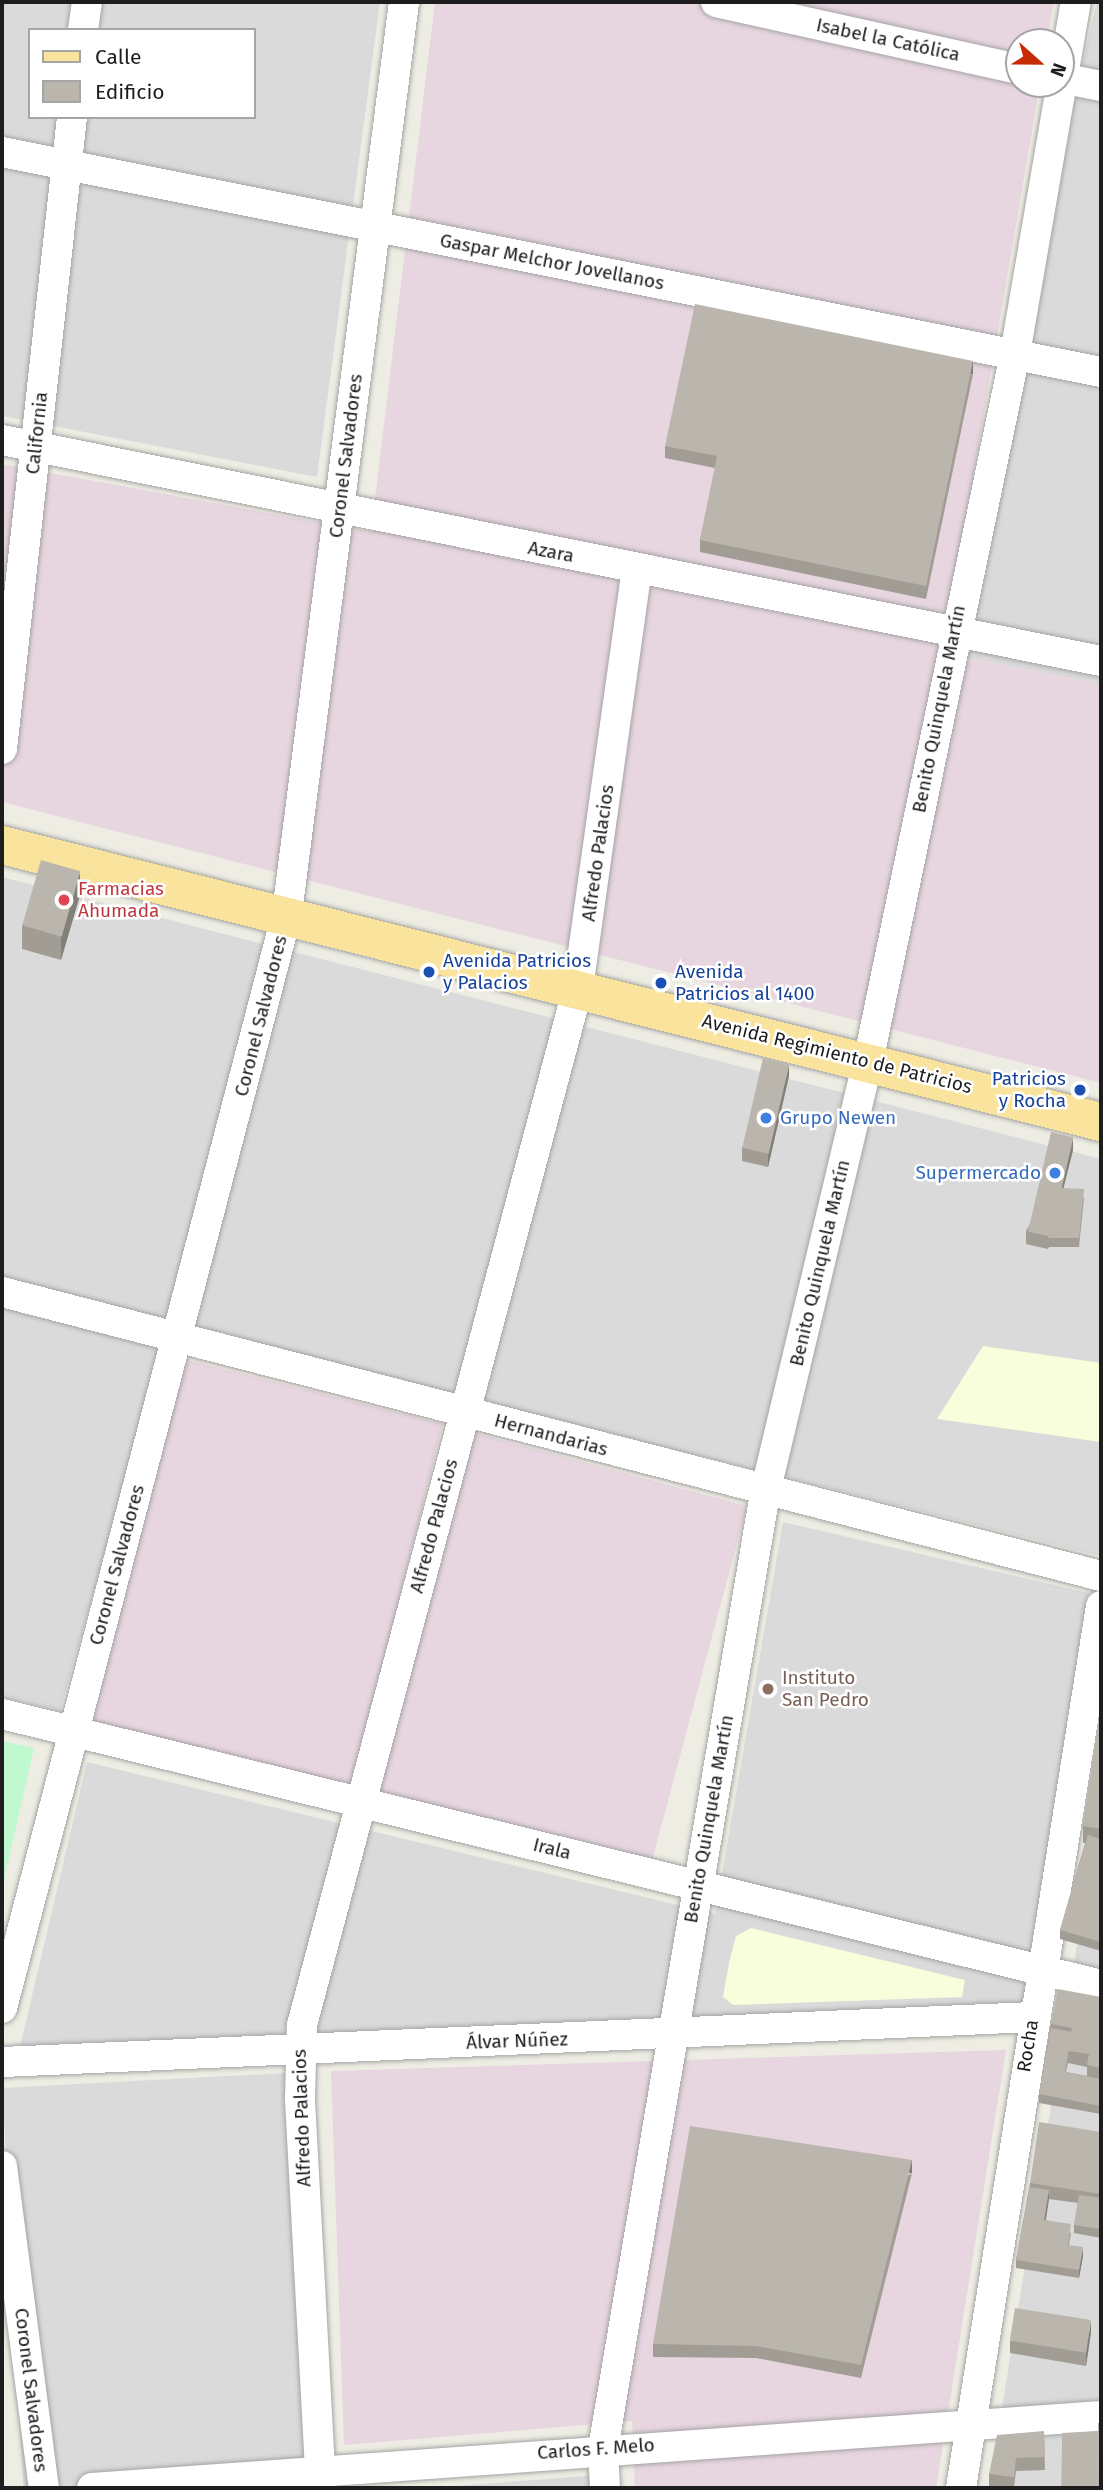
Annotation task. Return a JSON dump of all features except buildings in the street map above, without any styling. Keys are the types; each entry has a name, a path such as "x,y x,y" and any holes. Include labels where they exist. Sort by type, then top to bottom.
{"main road":[{"name":"Avenida Regimiento de Patricios","path":"2,845 287,913 1101,1122"}],"street":[{"path":"83,28 87,2"},
{"name":"Coronel Salvadores","path":"2,2008 72,1730 179,1338 287,913 404,2"},
{"name":"Isabel la Católica","path":"716,2 1005,65"},
{"name":"Benito Quinquela Martín","path":"1071,28 1076,2"},
{"path":"1075,81 1101,86"},
{"name":"Benito Quinquela Martín","path":"605,2488 603,2449 765,1493 868,1062 954,632 1015,354 1059,98"},
{"name":"California","path":"2,748 72,119"},
{"name":"Gaspar Melchor Jovellanos","path":"2,152 1101,372"},
{"name":"Azara","path":"2,440 339,510 1101,661"},
{"name":"Alfredo Palacios","path":"320,2478 298,2050 359,1800 466,1412 578,988 637,569"},
{"name":"Hernandarias","path":"2,1292 466,1412 765,1493 1101,1577"},
{"name":"Rocha","path":"961,2488 1032,2017 1101,1606"},
{"name":"Irala","path":"2,1714 1101,1985"},
{"name":"Álvar Núñez","path":"2,2062 672,2035 1032,2017"},
{"name":"Coronel Salvadores","path":"2,2166 44,2488"},
{"name":"Carlos F. Melo","path":"92,2488 320,2478 603,2449 1101,2416"}],"shaded area":[{"path":"2,2 380,2 317,477 2,416"},
{"path":"435,2 1054,2 1049,28 1005,28 1005,98 1038,98 943,653 1101,684 1101,1083 2,802 2,464 371,532"},
{"path":"1097,2 1101,2 1101,684 943,653"},
{"path":"2,877 1101,1159 1100,1556 170,1323 60,1711 2,1697"},
{"path":"983,1346 1101,1363 1101,1442 937,1419"},
{"path":"175,1357 443,1424 352,1787 85,1720"},
{"path":"463,1430 747,1506 651,1864 367,1788"},
{"path":"783,1522 1089,1593 1024,2005 20,2047 87,1762 715,1914"},
{"path":"2,1741 34,1748 2,1889"},
{"path":"1101,1797 1101,2488 989,2488"},
{"path":"751,1928 965,1980 962,1997 733,2005 723,1997 729,1963 736,1936"},
{"path":"1006,2050 936,2488 635,2488 632,2421 344,2445 331,2071"},
{"path":"287,2073 309,2487 23,2488 2,2088"},
{"path":"597,2475 598,2488 429,2488"}],"place":[{"name":"Farmacias Ahumada","path":"64,900"},
{"name":"Avenida Patricios y Palacios","path":"429,972"},
{"name":"Avenida Patricios al 1400","path":"661,983"},
{"name":"Patricios y Rocha","path":"1080,1090"},
{"name":"Grupo Newen","path":"766,1118"},
{"name":"Supermercado","path":"1055,1173"},
{"name":"Instituto San Pedro","path":"768,1689"}]}
